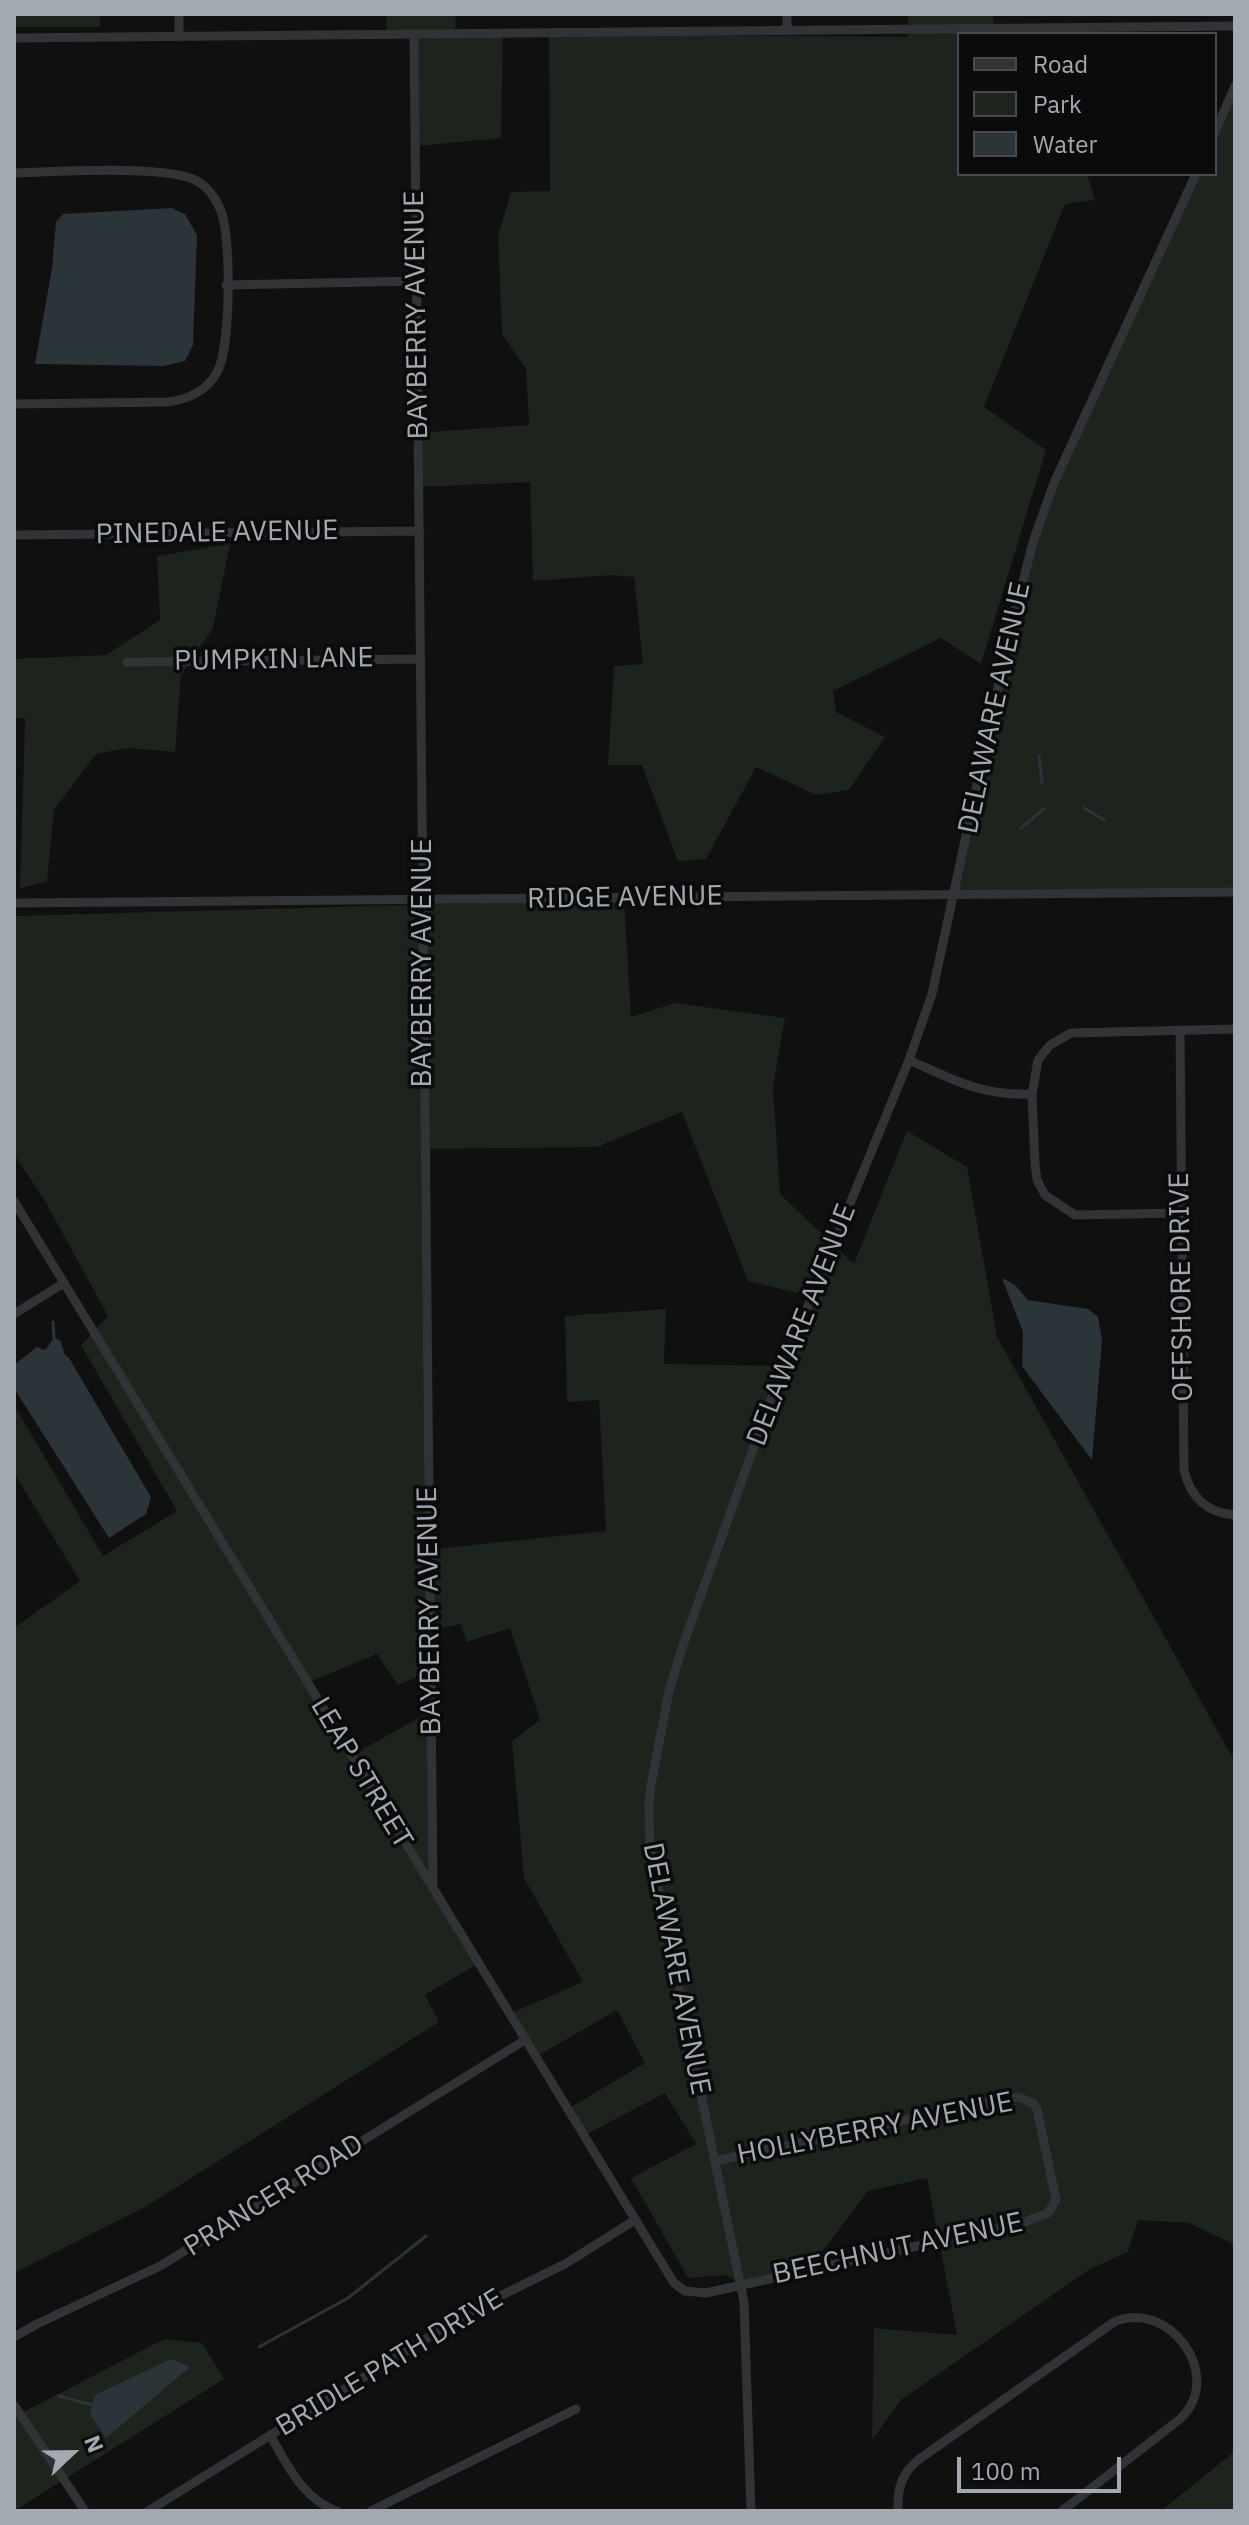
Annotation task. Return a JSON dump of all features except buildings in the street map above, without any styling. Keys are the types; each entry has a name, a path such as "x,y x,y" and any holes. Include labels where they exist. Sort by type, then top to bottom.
{"street":[{"path":"179,14 179,37"},
{"path":"787,14 787,31"},
{"path":"1128,14 1128,28"},
{"path":"14,38 1235,26"},
{"name":"BAYBERRY AVENUE","path":"414,34 434,1891"},
{"path":"1217,127 1235,86"},
{"path":"14,173 165,172 194,178 213,196 222,214 227,242 227,330 223,358 212,381 194,395 167,402 14,404"},
{"name":"DELAWARE AVENUE","path":"751,2511 746,2325 741,2284 650,1848 651,1785 669,1691 719,1541 799,1325 909,1060 932,994 1011,627 1034,539 1054,483 1195,176"},
{"path":"226,285 417,281"},
{"name":"PINEDALE AVENUE","path":"14,535 420,531"},
{"name":"PUMPKIN LANE","path":"127,662 421,659"},
{"name":"RIDGE AVENUE","path":"14,903 1235,892"},
{"path":"1180,1213 1075,1215 1045,1195 1037,1180 1032,1094 1038,1060 1060,1037 1071,1033 1235,1029"},
{"name":"OFFSHORE DRIVE","path":"1180,1030 1184,1470 1199,1501 1214,1511 1235,1515"},
{"path":"909,1060 982,1091 1032,1094"},
{"name":"LEAP STREET","path":"14,1201 672,2280 682,2289 699,2293 741,2284"},
{"path":"14,1314 64,1283"},
{"name":"PRANCER ROAD","path":"14,2337 162,2265 525,2040"},
{"name":"HOLLYBERRY AVENUE","path":"715,2161 1019,2097 1034,2104 1053,2180 1056,2200 1052,2209"},
{"name":"BEECHNUT AVENUE","path":"741,2284 1025,2222 1043,2217 1052,2209"},
{"name":"BRIDLE PATH DRIVE","path":"148,2511 474,2309 556,2268 635,2220"},
{"path":"898,2511 900,2485 913,2464 1114,2322 1129,2317 1146,2318 1165,2326 1193,2360 1198,2377 1195,2397 1187,2412 1062,2511"},
{"path":"14,2405 85,2511"},
{"path":"371,2511 576,2409"},
{"path":"270,2435 305,2491 319,2503 337,2511"}],"green space":[{"path":"14,14 100,14 100,27 14,27"},
{"path":"386,14 456,14 455,33 503,34 501,138 417,146 413,34 387,35"},
{"path":"908,14 992,14 996,32 957,32 957,176 1088,176 1095,200 1065,204 984,407 1046,450 981,664 941,638 833,691 836,712 885,737 849,790 816,795 756,767 706,859 678,861 642,765 608,765 614,666 643,664 634,577 612,575 533,581 530,482 417,487 416,433 529,425 526,369 502,334 498,236 511,192 550,191 549,34 908,37"},
{"path":"1235,86 1235,893 954,893 1034,539 1194,176 1217,176 1217,126"},
{"path":"230,544 213,628 181,675 175,752 127,748 96,754 54,810 47,882 20,888 25,718 14,719 14,659 106,655 160,620 157,556"},
{"path":"624,899 631,1017 675,1003 785,1018 773,1087 780,1194 854,1264 907,1131 967,1167 997,1337 1235,1762 1235,2245 1189,2223 1138,2220 1128,2252 1090,2269 901,2400 872,2440 874,2328 957,2335 927,2178 868,2191 809,2269 740,2283 727,2275 688,2278 631,2178 696,2144 665,2093 583,2136 566,2110 645,2063 617,2010 534,2058 507,2015 583,1982 524,1878 512,1741 540,1720 510,1628 467,1642 461,1624 425,1632 431,1671 398,1685 377,1654 304,1684 349,1757 431,1711 434,1897 476,1965 425,1995 439,2022 145,2207 14,2273 14,1628 80,1581 14,1473 14,1405 103,1556 177,1511 81,1345 108,1316 45,1201 14,1154 14,916","holes":["682,1112 748,1281 810,1296 784,1366 664,1364 666,1309 565,1316 567,1402 599,1400 606,1531 425,1550 421,1149 597,1147"]},
{"path":"164,2339 202,2343 224,2379 14,2511 14,2410 18,2415"},
{"path":"1235,2451 1235,2511 1161,2511"}],"water":[{"path":"172,208 185,214 197,235 193,345 185,361 163,366 35,364 52,268 56,222 63,214"},
{"path":"1002,1278 1015,1285 1028,1300 1088,1309 1098,1317 1102,1340 1092,1460 1022,1366 1023,1332"},
{"path":"54,1338 60,1340 65,1355 151,1497 146,1514 109,1538 14,1388 14,1365 37,1347 45,1350"},
{"path":"171,2359 190,2367 106,2438 90,2415 95,2395"}],"waterway":[{"path":"1039,756 1042,783"},
{"path":"1084,808 1104,820"},
{"path":"1021,828 1044,809"},
{"path":"53,1322 54,1338"},
{"path":"259,2347 348,2298 426,2236"},
{"path":"59,2396 92,2405"}]}
